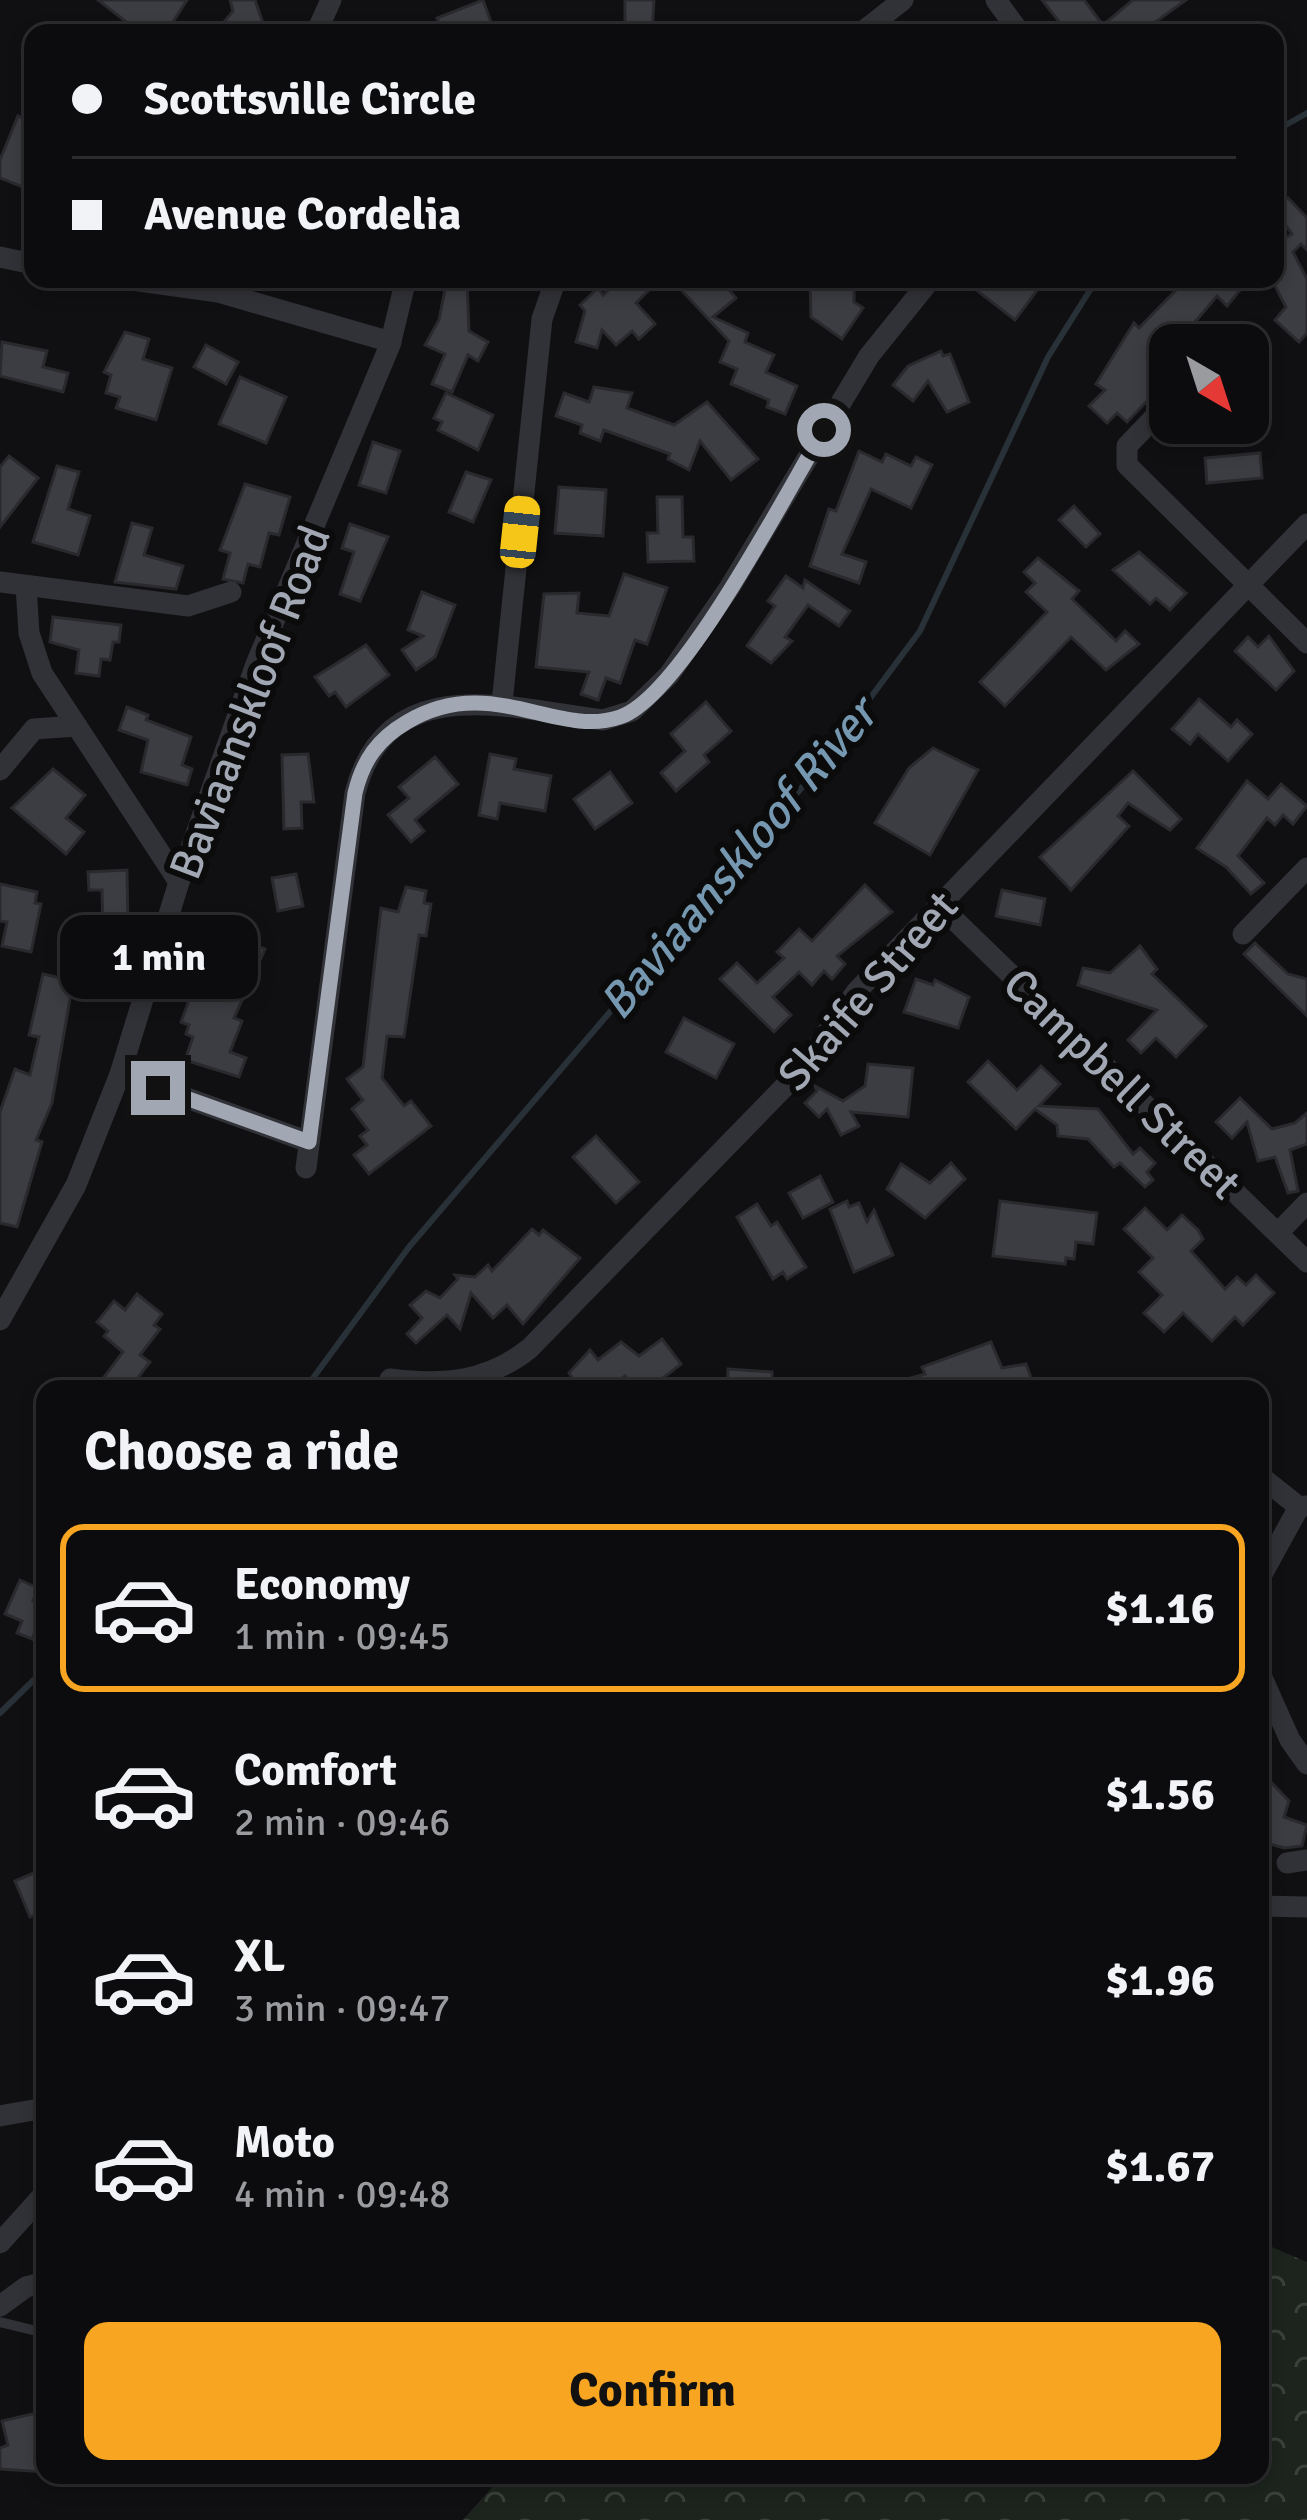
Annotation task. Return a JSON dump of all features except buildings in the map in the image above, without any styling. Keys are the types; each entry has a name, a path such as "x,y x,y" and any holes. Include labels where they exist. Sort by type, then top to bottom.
{"street":[{"path":"872,24 903,0"},
{"path":"996,0 1014,24"},
{"path":"189,288 391,342"},
{"name":"Baviaanskloof Road","path":"0,1320 76,1185 120,1074 179,882 256,664 391,342 404,288"},
{"path":"502,703 542,320 553,288"},
{"path":"307,1168 361,768 375,746 432,708 502,703 603,720 619,718 655,694 730,587 869,356 924,288"},
{"path":"1149,423 1127,446 1126,465 1307,643"},
{"name":"Skaife Street","path":"510,1378 797,1074 857,991 1307,524"},
{"path":"0,582 188,606 230,592"},
{"path":"26,586 33,654 179,882"},
{"path":"0,770 34,729 48,682"},
{"path":"34,729 77,726"},
{"path":"1243,934 1307,868"},
{"name":"Campbell Street","path":"939,905 1307,1262"},
{"path":"120,1074 309,1142"},
{"path":"1278,1233 1307,1203"},
{"name":"Skaife Street","path":"390,1379 411,1380"},
{"path":"1269,1482 1303,1506 1269,1563"},
{"path":"1269,1692 1290,1740 1307,1764"},
{"path":"1269,1906 1307,1907"},
{"path":"0,2116 36,2110"},
{"path":"0,2242 36,2202"},
{"path":"0,2306 36,2284"}],"lane":[{"path":"0,2322 36,2331"}],"green space":[{"path":"1269,2246 1307,2262 1307,2520 463,2520 495,2484 1269,2484"}],"waterway":[{"name":"Baviaanskloof River","path":"1284,126 1307,113"},
{"name":"Baviaanskloof River","path":"312,1380 409,1247 816,771 920,631 1048,357 1091,288"},
{"name":"Baviaanskloof River","path":"0,1713 36,1678"}],"route":[{"path":"158,1088 309,1142 355,793 361,768 375,746 432,708 471,702 603,720 632,711 655,694 698,635 824,430"}]}
